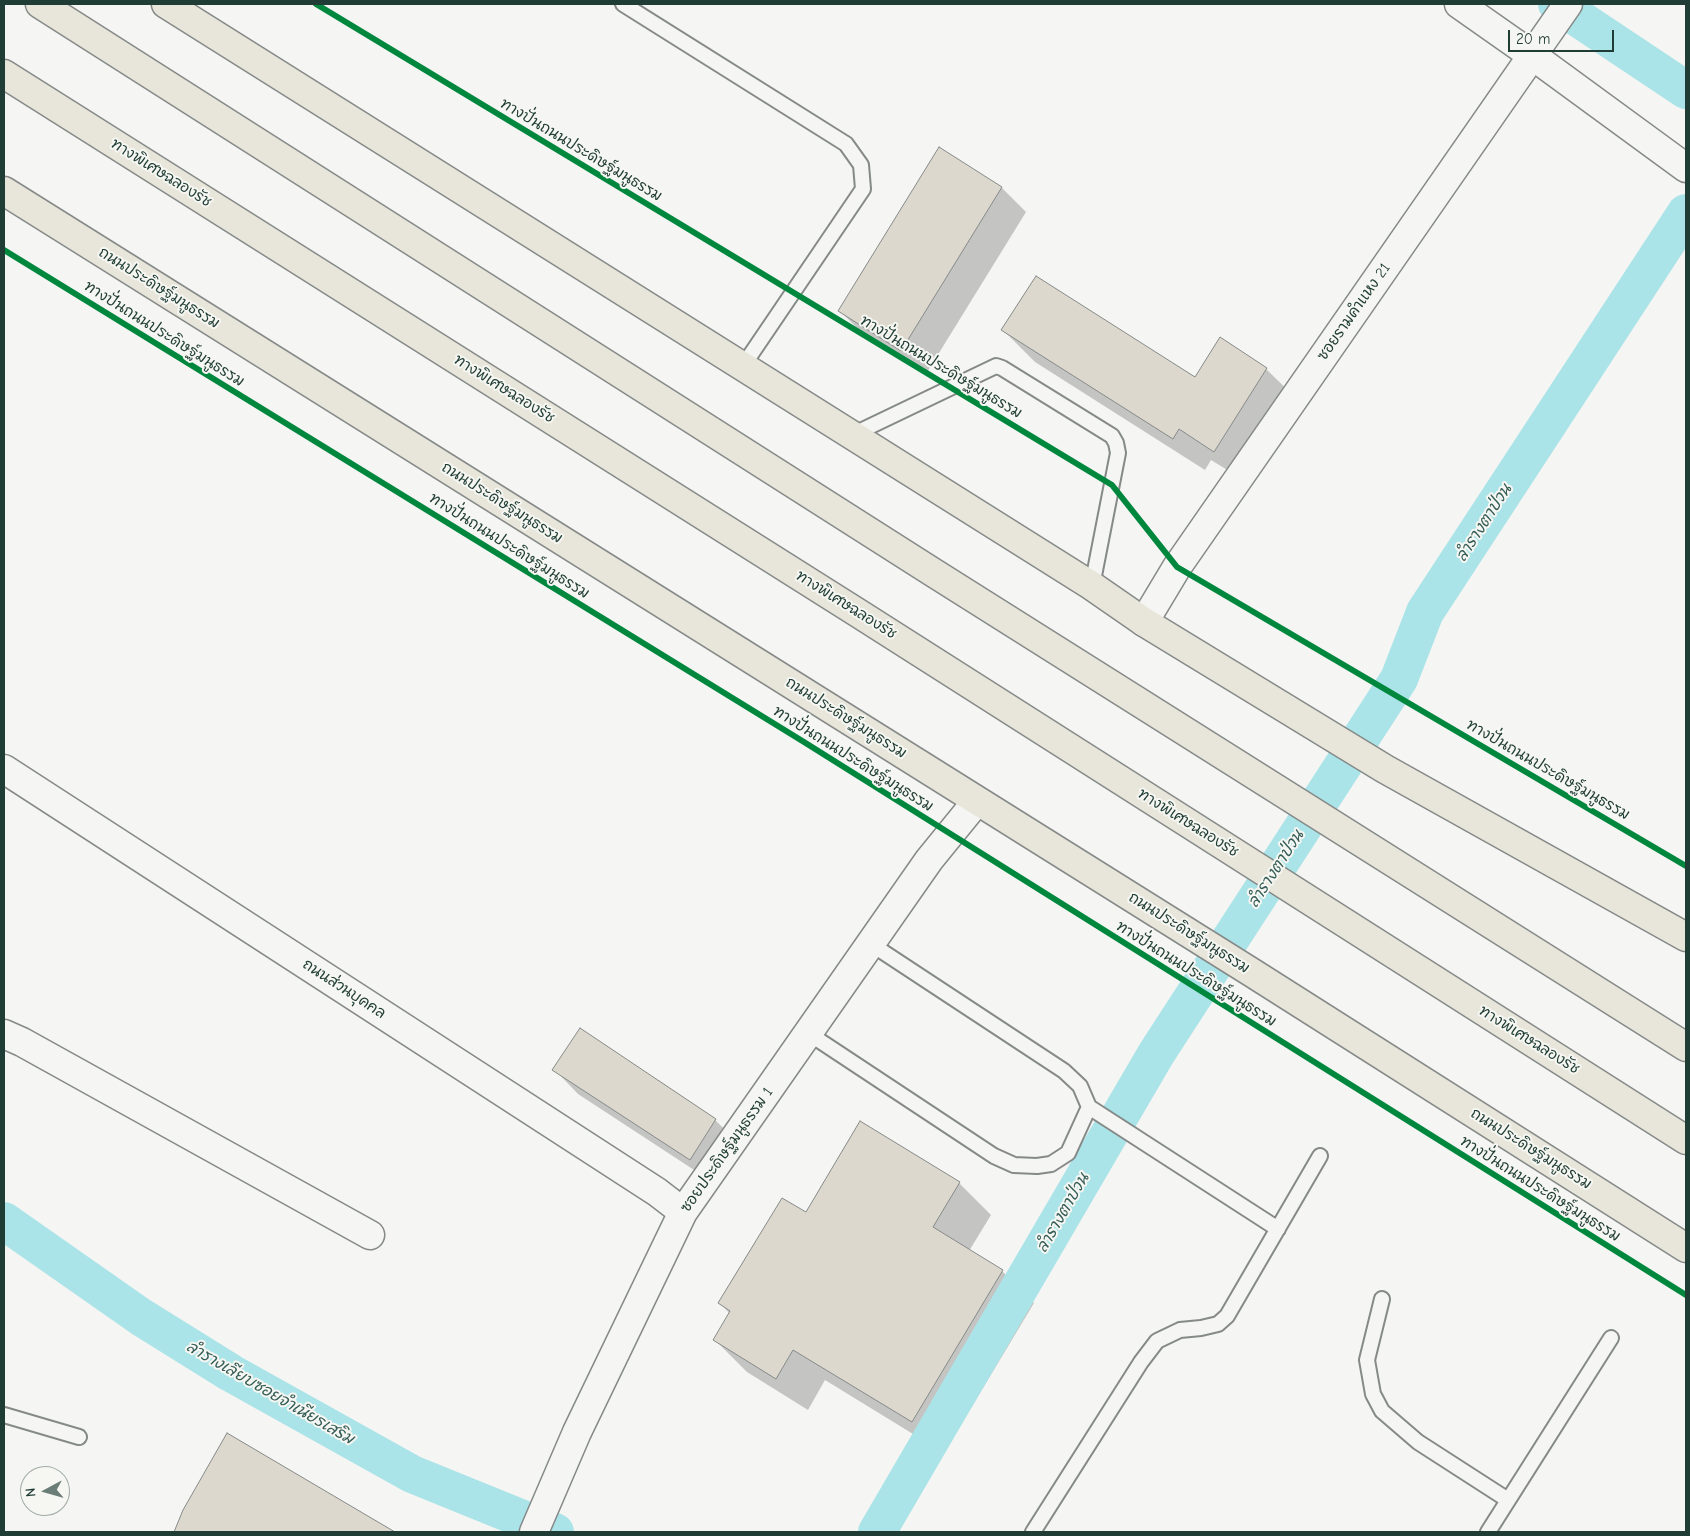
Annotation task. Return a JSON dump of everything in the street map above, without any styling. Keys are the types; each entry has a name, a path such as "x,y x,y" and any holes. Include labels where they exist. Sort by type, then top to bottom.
{"main road":[{"path":"40,4 1686,1047"},
{"path":"166,4 1092,586 1144,622 1385,769 1686,937"},
{"name":"ทางพิเศษฉลองรัช","path":"4,74 858,613 1686,1140"},
{"name":"ถนนประดิษฐ์มนูธรรม","path":"4,191 1251,972 1686,1248"}],"street":[{"path":"1459,4 1686,168"},
{"name":"ซอยรามคำแหง 21","path":"1144,622 1177,567 1568,4"},
{"name":"ถนนส่วนบุคคล","path":"4,769 657,1192 683,1212"},
{"name":"ซอยประดิษฐ์มนูธรรม 1","path":"537,1525 577,1432 683,1212 930,860 977,801"},
{"path":"4,1034 22,1042 370,1235"}],"lane":[{"path":"624,4 846,144 860,165 863,189 743,366"},
{"path":"852,435 996,366 1112,436 1118,453 1092,586"},
{"path":"871,944 1064,1071 1080,1086 1089,1107 1278,1229"},
{"path":"808,1034 994,1156 1014,1165 1051,1164 1068,1153 1089,1107"},
{"path":"1033,1532 1141,1362 1157,1341 1180,1330 1218,1324 1227,1316 1320,1156"},
{"path":"1382,1299 1367,1360 1373,1394 1382,1411 1418,1442 1508,1500"},
{"path":"1488,1532 1611,1338"},
{"path":"4,1415 79,1437"}],"building":[{"path":"939,147 1002,187 901,351 838,311"},
{"path":"1036,276 1195,377 1220,337 1267,368 1214,452 1179,429 1173,439 1001,330"},
{"path":"580,1028 716,1119 690,1160 552,1070"},
{"path":"860,1121 960,1182 933,1227 1003,1270 912,1422 793,1350 776,1379 713,1340 730,1311 718,1303 782,1198 806,1212"},
{"path":"227,1433 395,1532 174,1532 183,1510"}],"waterway":[{"path":"1557,4 1686,90"},
{"name":"ลำรางตาป่วน","path":"877,1532 1156,1054 1399,679 1425,612 1686,213"},
{"name":"ลำรางเลียบซอยจำเนียรเสริม","path":"4,1221 141,1317 231,1373 412,1474 555,1532"}],"cycle path":[{"name":"ทางปั่นถนนประดิษฐ์มนูธรรม","path":"316,4 1112,485 1177,567 1686,866"},
{"name":"ทางปั่นถนนประดิษฐ์มนูธรรม","path":"4,250 804,742 1686,1295"}]}
